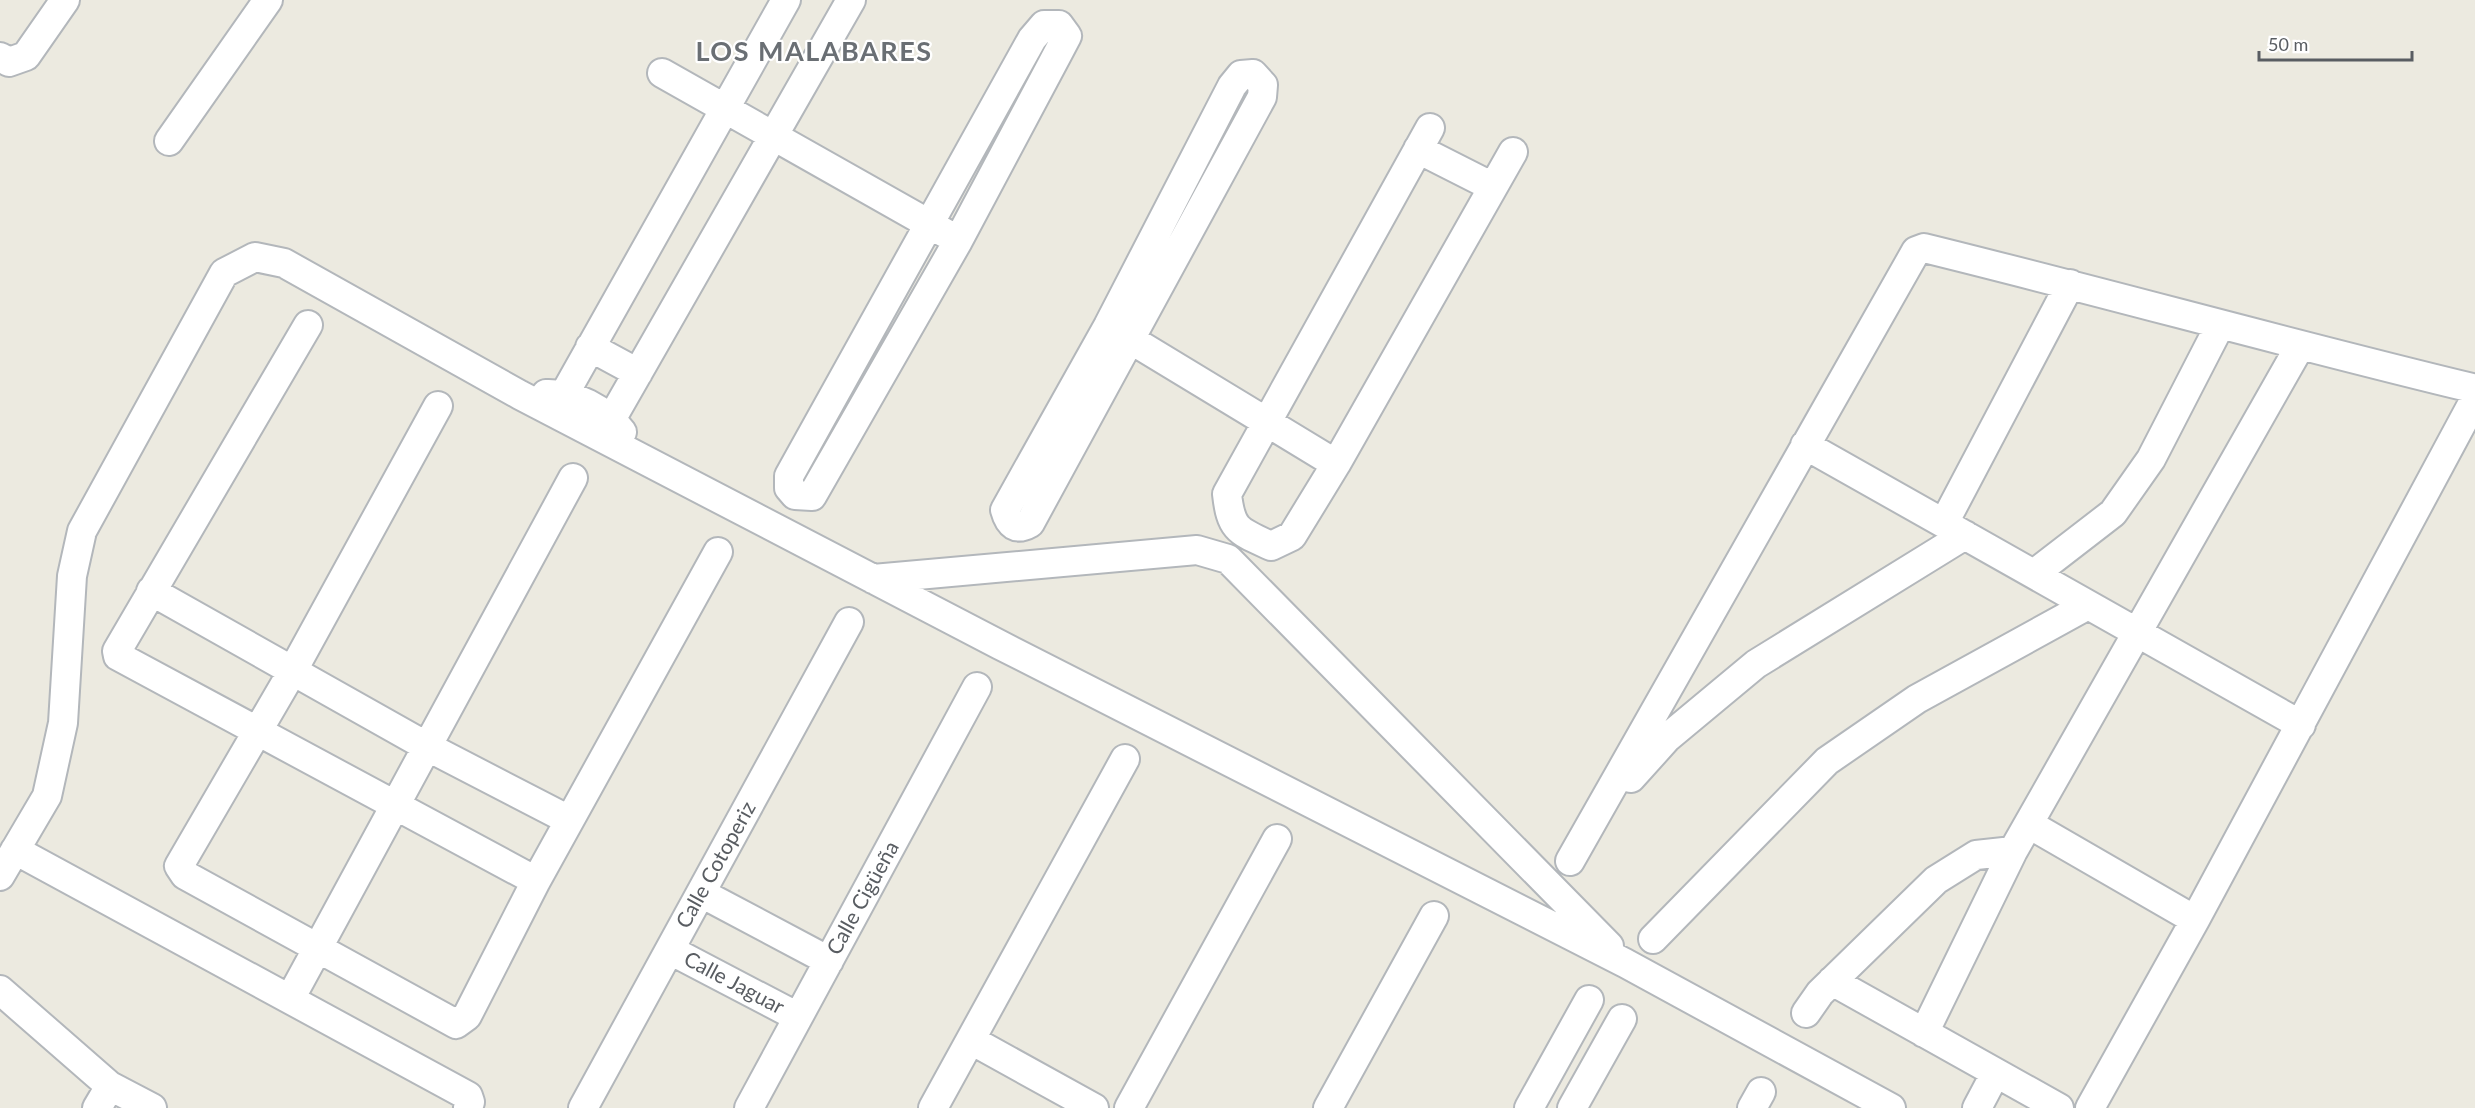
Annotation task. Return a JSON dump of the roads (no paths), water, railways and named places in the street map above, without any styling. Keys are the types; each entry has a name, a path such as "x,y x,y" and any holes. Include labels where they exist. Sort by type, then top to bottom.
{"street":[{"path":"0,57 9,62 27,56 65,0"},
{"path":"169,141 268,0"},
{"path":"565,393 786,0"},
{"path":"612,418 851,0"},
{"path":"1044,25 1059,25 1067,36 958,241 812,496 795,495 789,488 789,476 1032,39 1044,25"},
{"path":"662,73 958,241"},
{"path":"1119,333 1005,510 1008,520 1015,527 1022,528 1030,523 1119,333 1232,86 1241,75 1253,75 1263,85 1262,97 1119,333"},
{"path":"1494,187 1424,139 1227,494 1230,518 1245,534 1270,546 1292,536 1336,464 1494,187 1513,152"},
{"path":"1570,861 1916,251 1924,248 2070,284 2300,346 2472,388 2475,394"},
{"path":"0,876 47,796 63,723 72,576 82,531 224,273 255,257 284,263 520,395 873,579 1625,963 1891,1108"},
{"path":"1595,818 1667,738 1756,664 1954,529 2070,284"},
{"path":"2034,574 2113,513 2151,459 2220,324"},
{"path":"308,325 151,591 117,651 118,656 258,729 536,881"},
{"path":"1119,333 1266,424 1336,464"},
{"path":"1924,1033 2013,851 2300,346"},
{"path":"590,347 638,373"},
{"path":"520,395 565,393 612,418 643,459"},
{"path":"2090,1108 2301,725 2475,399"},
{"path":"438,406 292,672 179,866 185,875 456,1024 467,1016 536,881 718,552"},
{"path":"1805,446 2301,725"},
{"path":"290,999 573,478"},
{"path":"1228,559 1245,534"},
{"path":"873,579 1197,550 1228,559 1625,963"},
{"path":"151,591 426,746 569,820"},
{"path":"1653,939 1827,761 1917,699 2088,605"},
{"name":"Calle Cotoperiz","path":"583,1108 849,622"},
{"name":"Calle Cigüeña","path":"749,1108 978,687"},
{"path":"942,1105 970,1040 1125,759"},
{"path":"2029,824 2195,920"},
{"path":"1129,1108 1277,840"},
{"path":"15,850 468,1096 470,1102 468,1108"},
{"path":"1806,1013 1832,981 1936,880 1976,855 2013,851"},
{"path":"701,893 829,961"},
{"path":"1328,1108 1434,916"},
{"name":"Calle Jaguar","path":"670,950 798,1017"},
{"path":"1832,981 1924,1033 2007,1090 2059,1108"},
{"path":"0,990 104,1097 152,1108"},
{"path":"1529,1108 1590,1000"},
{"path":"1572,1108 1622,1020"},
{"path":"970,1040 1094,1108"},
{"path":"1977,1108 2007,1090"}],"district":[{"name":"LOS MALABARES","path":"814,52"}]}
